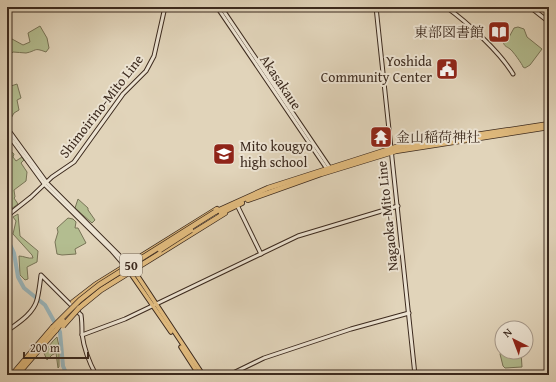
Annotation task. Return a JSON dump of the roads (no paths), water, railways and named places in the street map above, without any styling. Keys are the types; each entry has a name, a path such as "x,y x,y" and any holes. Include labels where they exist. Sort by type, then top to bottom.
{"highway":[{"name":"50","path":"12,375 20,369 80,300 99,285 216,213 265,191 329,169 418,143 549,124"},
{"name":"50","path":"392,150 549,127"},
{"path":"55,328 101,290 131,270 198,229 265,191"},
{"path":"55,328 73,302 95,285 212,211 242,197 265,191"},
{"name":"50","path":"17,375 20,369"}],"main road":[{"name":"50","path":"127,265 203,375"},
{"name":"50","path":"155,306 199,375"}],"street":[{"name":"Shimoirino-Mito Line","path":"7,216 55,175 74,162 123,94 146,71 154,56 165,7"},
{"name":"Akasakaue","path":"217,7 329,169"},
{"name":"Akasakaue","path":"221,7 329,169"},
{"name":"Nagaoka-Mito Line","path":"376,7 415,375"},
{"path":"446,7 500,55 513,74"},
{"path":"530,7 549,22"},
{"path":"7,128 46,184"},
{"path":"7,133 46,184 127,265"},
{"path":"82,335 125,320 298,236 398,206"},
{"path":"238,207 261,254"},
{"path":"7,331 30,312 36,301 41,275 79,312 82,317 82,335 87,358 96,375"},
{"path":"229,375 264,358 351,329 409,313"}],"waterway":[{"path":"7,238 14,253 18,277 24,288 45,305 60,332 63,366 67,375"}],"place":[{"name":"東部図書館","path":"499,32"},
{"name":"Yoshida Community Center","path":"447,69"},
{"name":"金山稲荷神社","path":"381,137"},
{"name":"Mito kougyo high school","path":"224,154"}]}
